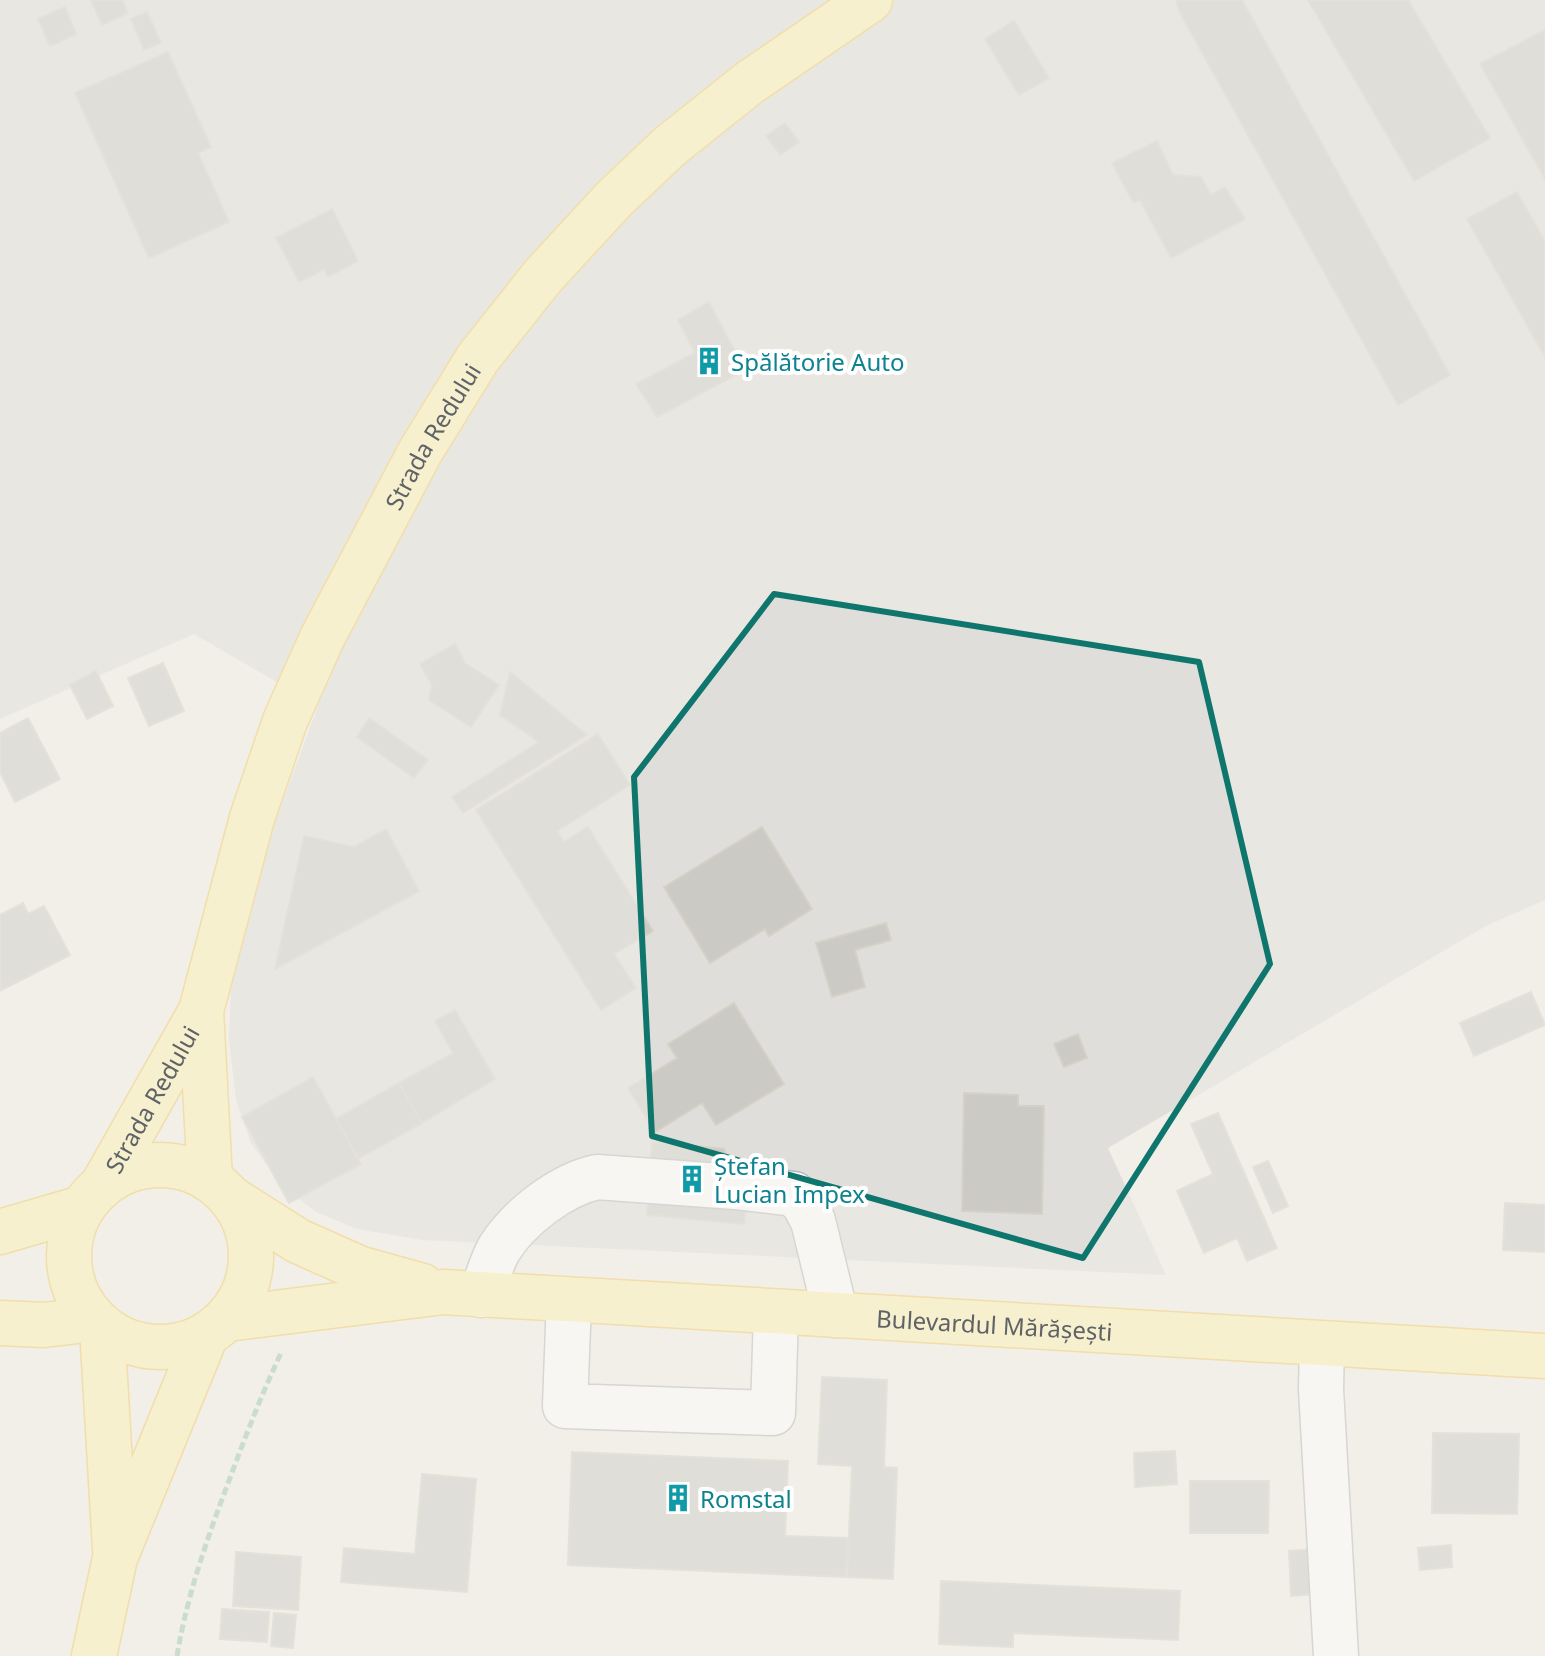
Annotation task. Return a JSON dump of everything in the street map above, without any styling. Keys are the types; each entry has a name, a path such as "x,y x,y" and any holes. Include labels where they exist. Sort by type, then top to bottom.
{"main road":[{"name":"Strada Redului","path":"92,1197 201,1011 248,833 285,721 322,638 420,452 478,358 543,276 614,199 670,146 749,83 870,0"},
{"name":"Strada Redului","path":"201,1011 221,1189"},
{"path":"0,1232 92,1197 127,1171 155,1165 184,1167 221,1189 245,1221 252,1247 250,1273 242,1298 216,1327 115,1558 94,1656"},
{"name":"Bulevardul Mărășești","path":"221,1189 298,1241 361,1269 462,1294"},
{"path":"92,1197 71,1240 70,1273 77,1295 98,1323 126,1341 153,1348 180,1345 216,1327"},
{"name":"Bulevardul Mărășești","path":"216,1327 302,1309 462,1294 1545,1356"},
{"path":"0,1323 98,1323"},
{"path":"98,1323 115,1558"}],"street":[{"path":"462,1294 513,1230 565,1190 597,1177 794,1194 804,1204 813,1221 836,1315"},
{"path":"569,1300 565,1406 773,1413 776,1312"},
{"path":"1322,1344 1321,1389 1336,1656"}],"path":[{"path":"177,1656 183,1620 210,1530 263,1391 302,1309"}],"highlighted area":[{"path":"774,594 1199,662 1270,964 1083,1258 652,1136 634,777"}],"shaded area":[{"path":"0,0 1545,0 1545,900 1486,926 1108,1148 1166,1275 422,1240 357,1229 316,1212 281,1185 251,1143 236,1100 229,1039 231,985 265,849 318,706 194,634 0,719"}],"building":[{"path":"91,0 122,0 128,13 102,25"},
{"path":"1176,0 1242,0 1450,375 1398,405 1180,13"},
{"path":"1308,0 1408,0 1490,138 1414,181"},
{"path":"65,7 76,34 50,46 38,19"},
{"path":"147,12 161,43 144,50 131,19"},
{"path":"1014,21 1049,78 1019,95 985,39"},
{"path":"1545,30 1545,179 1480,64"},
{"path":"168,52 211,147 198,153 229,222 149,258 75,93"},
{"path":"785,123 799,142 780,155 766,136"},
{"path":"1157,141 1173,175 1201,177 1211,195 1225,187 1245,219 1171,258 1140,200 1133,202 1112,163"},
{"path":"1517,192 1545,241 1545,357 1467,219"},
{"path":"332,209 358,261 328,277 324,269 299,282 276,238"},
{"name":"Spălătorie Auto","path":"709,302 745,370 657,417 636,384 695,353 678,320"},
{"path":"455,644 465,663 499,685 471,727 429,700 432,685 420,664"},
{"path":"163,663 184,711 149,726 128,678"},
{"path":"96,671 113,706 87,719 70,685"},
{"path":"510,672 587,735 463,813 452,797 539,742 500,715"},
{"path":"28,718 60,779 15,802 0,772 0,733"},
{"path":"369,718 428,760 414,778 357,737"},
{"path":"598,734 630,785 557,831 564,842 588,827 653,931 614,954 636,988 601,1010 476,810"},
{"path":"762,827 812,909 769,936 765,929 710,963 664,887"},
{"path":"386,829 419,891 275,969 304,836 354,847"},
{"path":"23,903 28,914 44,906 70,955 0,991 0,915"},
{"path":"886,923 891,940 855,950 865,987 832,997 816,943"},
{"path":"1531,992 1545,1025 1474,1056 1460,1023"},
{"path":"734,1003 784,1084 716,1125 702,1103 655,1132 628,1088 677,1058 668,1044"},
{"path":"455,1010 495,1079 422,1123 399,1083 453,1053 435,1021"},
{"path":"1078,1034 1087,1058 1064,1067 1054,1044"},
{"path":"313,1077 361,1164 289,1203 242,1117"},
{"path":"399,1083 422,1123 358,1159 336,1119"},
{"path":"964,1093 1018,1095 1018,1106 1044,1106 1042,1214 962,1211"},
{"path":"1218,1113 1277,1248 1247,1261 1237,1238 1204,1253 1177,1191 1213,1174 1191,1124"},
{"name":"Ștefan Lucian Impex","path":"652,1142 724,1149 746,1208 744,1224 647,1215"},
{"path":"1268,1161 1288,1206 1273,1213 1253,1167"},
{"path":"1505,1203 1545,1205 1545,1252 1503,1250"},
{"path":"822,1377 887,1380 884,1467 897,1468 893,1579 847,1577 852,1466 818,1464"},
{"path":"1433,1433 1519,1434 1517,1514 1432,1513"},
{"path":"1175,1451 1177,1484 1135,1487 1134,1453"},
{"name":"Romstal","path":"572,1452 788,1461 785,1536 848,1538 846,1577 568,1565"},
{"path":"422,1474 476,1479 467,1592 341,1582 344,1548 415,1554"},
{"path":"1190,1481 1269,1481 1268,1533 1190,1533"},
{"path":"1451,1545 1452,1567 1420,1570 1418,1548"},
{"path":"1314,1549 1316,1594 1291,1596 1289,1551"},
{"path":"236,1552 301,1557 298,1610 233,1606"},
{"path":"941,1581 1180,1591 1178,1640 1013,1633 1013,1647 939,1644"},
{"path":"222,1609 269,1612 267,1642 220,1639"},
{"path":"274,1613 296,1615 293,1648 271,1646"}],"place":[{"name":"Spălătorie Auto","path":"709,361"},
{"name":"Ștefan Lucian Impex","path":"692,1179"},
{"name":"Romstal","path":"678,1498"}]}
